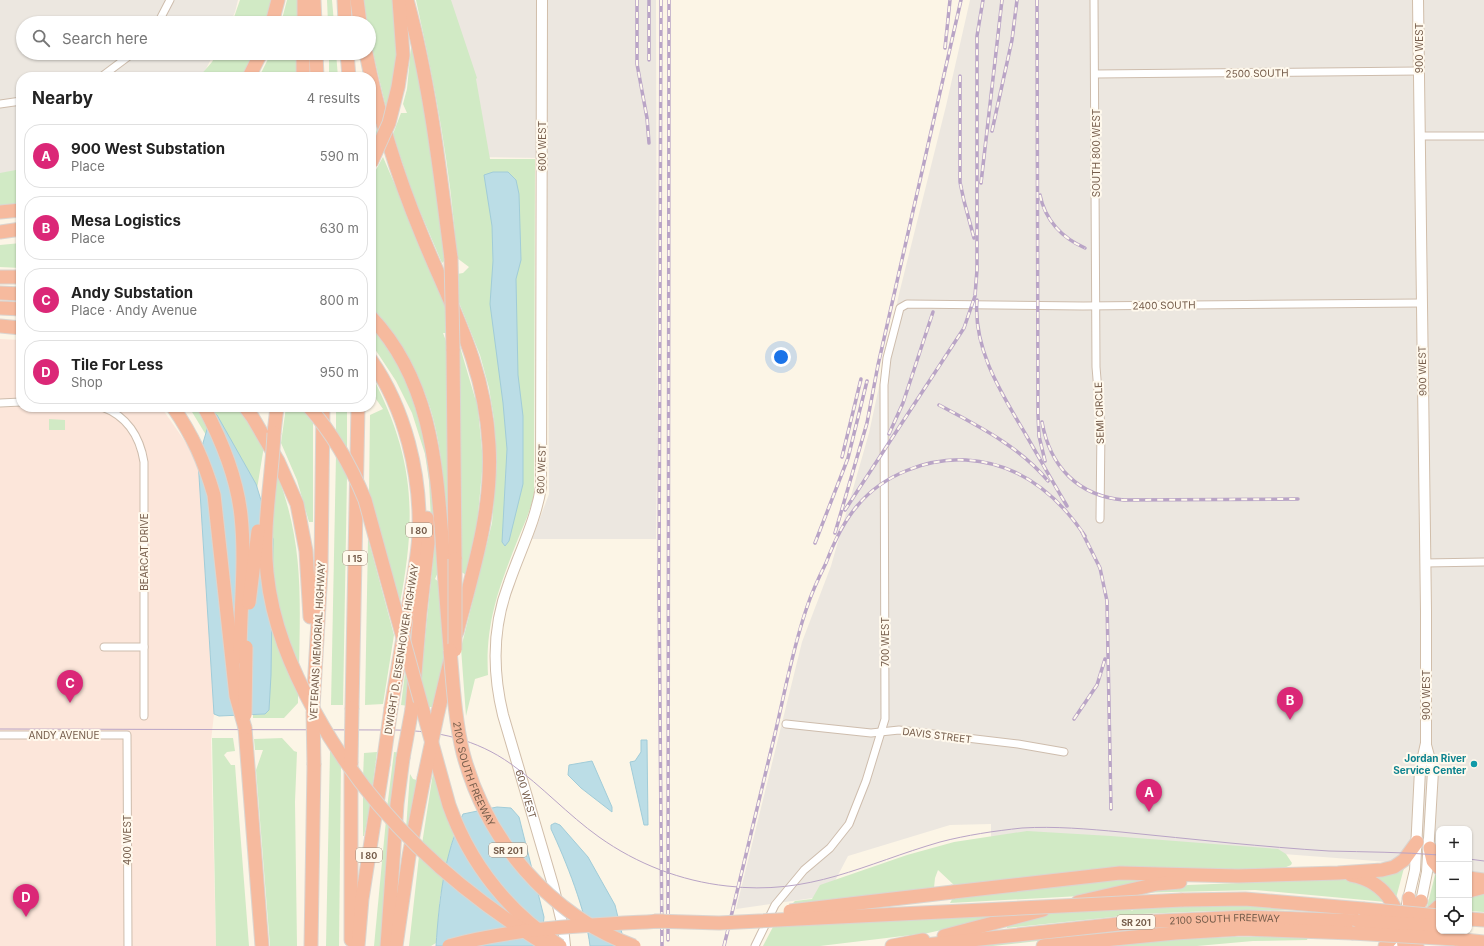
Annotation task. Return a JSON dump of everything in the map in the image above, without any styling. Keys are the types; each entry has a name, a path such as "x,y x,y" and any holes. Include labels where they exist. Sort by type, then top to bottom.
{"highway":[{"path":"274,16 278,0"},
{"path":"304,0 304,16"},
{"path":"314,0 315,16"},
{"path":"344,0 345,16"},
{"path":"357,0 359,16"},
{"path":"376,152 390,122 403,55 399,0"},
{"path":"407,0 416,32 438,159 451,258 453,349 449,559"},
{"path":"251,72 257,60"},
{"path":"303,60 303,72"},
{"path":"316,60 317,72"},
{"path":"348,60 349,72"},
{"path":"368,60 370,72"},
{"path":"376,96 382,121 404,189 472,352 481,386 487,422 490,468 483,528 438,712 424,778 409,856 396,946"},
{"path":"0,212 16,210"},
{"path":"0,233 16,230"},
{"path":"0,233 16,233"},
{"path":"0,277 16,277"},
{"path":"0,293 16,294"},
{"path":"0,308 16,309"},
{"path":"376,324 401,361 425,415 436,462 449,559"},
{"path":"0,326 16,328"},
{"name":"DWIGHT D. EISENHOWER HIGHWAY","path":"358,946 362,899 418,545 418,500 409,445 396,406 376,369"},
{"path":"176,412 194,441 205,465 214,495 236,696 245,728"},
{"path":"206,412 220,439 233,476 241,515 240,696 245,728 262,946"},
{"path":"249,412 278,461 297,504 304,533 309,572 313,689"},
{"path":"245,728 246,648 249,597 276,412"},
{"path":"313,412 344,455 365,500 449,805 460,831 478,864 500,894 528,922 560,946"},
{"name":"VETERANS MEMORIAL HIGHWAY","path":"311,946 314,765 313,689 321,570 323,412"},
{"name":"I 15","path":"351,946 350,763 358,412"},
{"path":"274,433 273,468 265,529 267,573 277,626 292,667 306,697 346,762 375,801 406,835 450,877 478,900 548,946"},
{"path":"387,946 397,804 403,758 412,709 422,584 428,543 428,523 421,472 409,445"},
{"name":"2100 SOUTH FREEWAY","path":"449,559 455,700 460,740 471,780 488,818 510,853 538,885 564,907 601,931 634,946"},
{"path":"449,946 490,936 536,930 732,917 1120,873 1238,876 1338,873 1394,867 1404,860 1417,842"},
{"path":"1430,848 1433,861 1436,864"},
{"path":"404,946 409,856"},
{"path":"1338,873 1362,877 1374,883 1382,890 1397,908 1404,937 1417,946"},
{"path":"892,946 949,935 999,920 1157,884 1238,876"},
{"path":"1472,878 1484,880"},
{"path":"1472,890 1484,887"},
{"path":"654,922 749,922 1182,900 1245,899 1361,915 1436,916"},
{"path":"1404,937 1415,900"},
{"path":"1385,946 1404,937 1436,909"},
{"name":"2100 SOUTH FREEWAY","path":"916,946 1101,925 1168,920 1361,915 1436,926"},
{"path":"1472,919 1484,920"},
{"path":"1472,928 1484,929"},
{"name":"2100 SOUTH FREEWAY","path":"1043,946 1175,932 1242,929 1352,933 1484,942"}],"main road":[{"name":"600 WEST","path":"542,0 542,487 535,516 508,584 496,626 494,662 496,688 554,885 563,927 565,946"},
{"name":"900 WEST","path":"1415,900 1420,770 1426,743 1421,303 1421,136 1418,0"},
{"name":"900 WEST","path":"1415,900 1427,872 1430,848 1433,771 1426,743"}],"street":[{"path":"162,16 170,0"},
{"name":"SOUTH 800 WEST","path":"1094,0 1096,74 1096,306"},
{"path":"108,72 124,60"},
{"name":"2500 SOUTH","path":"1096,74 1419,71"},
{"path":"0,104 16,102"},
{"path":"1421,136 1484,136"},
{"name":"2400 SOUTH","path":"907,304 1096,306 1421,303"},
{"name":"700 WEST","path":"755,946 775,905 804,870 830,848 848,824 857,805 875,748 882,732 885,719 884,385 887,358 900,308 907,304"},
{"name":"SEMI CIRCLE","path":"1096,306 1096,367 1101,427 1100,519"},
{"path":"0,403 16,402"},
{"name":"BEARCAT DRIVE","path":"111,412 118,416 131,428 139,441 142,452 144,484 144,716"},
{"path":"1425,563 1484,562"},
{"path":"104,647 144,647"},
{"name":"DAVIS STREET","path":"786,724 871,733 899,730 1018,744 1064,752"},
{"name":"ANDY AVENUE","path":"0,735 127,735"},
{"name":"400 WEST","path":"127,735 128,946"}],"shaded area":[{"path":"0,0 238,0 233,16 16,16 16,60 210,60 204,72 16,72 16,173 0,176"},
{"path":"432,0 656,0 656,539 532,539 549,494 547,158 478,157"},
{"path":"970,0 1484,0 1484,874 1472,872 1472,826 1436,826 1436,867 1107,841 991,838 991,824 950,825 848,856 827,896 736,909 802,642 831,566 869,433 899,294 946,106"},
{"path":"0,339 16,340 16,412 164,412 198,460 214,714 211,741 216,946 0,946"}],"green space":[{"path":"240,0 274,0 270,16 234,16"},
{"path":"287,0 297,0 297,16 283,16"},
{"path":"327,0 332,0 333,16 328,16"},
{"path":"363,0 398,0 399,47 387,112 375,60 376,60 376,16 366,16"},
{"path":"416,0 451,0 477,78 490,159 535,159 534,493 529,511 499,589 491,622 488,675 475,679 466,716 461,648 492,523 497,462 494,419 489,388 480,355 458,300 457,274 463,273 469,267 457,258 451,193 441,128 430,64"},
{"path":"412,37 415,38 447,258 442,263 413,195 393,134 401,113 407,113 403,104 407,89"},
{"path":"213,60 254,60 248,72 203,72"},
{"path":"268,60 297,60 296,72 262,72"},
{"path":"329,60 337,60 338,72 329,72"},
{"path":"376,128 378,138 376,142"},
{"path":"383,157 449,311 449,333 443,333 449,349 448,518 436,428 425,393 405,353 376,312 376,170"},
{"path":"16,170 16,204 0,206 0,173"},
{"path":"16,243 16,268 0,267 0,245"},
{"path":"376,332 396,363 410,389 424,432 427,449 432,484 436,537 438,572 435,579 439,582 444,662 433,707 428,707 421,679 433,560 429,481 425,454 412,413 396,381 376,351"},
{"path":"458,347 460,347 475,398 477,399 483,461 476,536 474,537 466,575 460,571"},
{"path":"376,385 396,432 404,459 408,486 410,513 409,541 400,603 369,495 370,415 383,409 376,399"},
{"path":"192,412 201,412 208,424 206,435"},
{"path":"212,412 242,412 264,446 257,489"},
{"path":"285,412 304,412 313,423 313,522 309,522 297,480 281,443"},
{"path":"336,412 347,412 347,450 336,431"},
{"path":"49,419 65,420 65,430 49,430"},
{"path":"336,455 347,476 343,705 331,705"},
{"path":"277,474 286,500 296,548 300,595 299,672 276,603 270,529"},
{"path":"368,538 394,635 383,704 365,705"},
{"path":"272,626 298,693 298,703 284,718 253,718 253,715 265,714 269,710"},
{"path":"405,673 411,692 409,706 401,705"},
{"path":"212,738 233,738 235,751 227,752 224,755 231,765 235,765 249,946 216,946"},
{"path":"282,738 294,751 297,752 295,802 297,946 270,946 256,770 263,750 255,750 254,739"},
{"path":"330,752 333,752 341,763 339,946 326,946"},
{"path":"377,752 372,790 363,778 364,753"},
{"path":"394,752 403,753 396,818 387,808"},
{"path":"433,773 444,810 454,834 446,868 422,844"},
{"path":"410,774 413,779 417,780 407,830 406,829"},
{"path":"363,793 371,802 364,836 363,836"},
{"path":"386,820 394,830 385,946 374,946"},
{"path":"1027,831 1278,849 1286,854 1292,863 1284,868 1231,870 1116,867 954,885 938,870 934,888 792,904 795,901 812,899 820,885 907,855 954,842"},
{"path":"419,856 444,878 440,897 436,943 431,946 409,946"},
{"path":"1404,866 1396,898 1384,883 1373,876"},
{"path":"1435,875 1436,902 1427,907"},
{"path":"1089,879 1151,879 1080,896 950,903 955,894"},
{"path":"1349,879 1368,884 1386,902 1255,890 1130,893 1188,885"},
{"path":"1484,893 1484,912 1472,911 1472,896"},
{"path":"1228,902 1307,910 1210,911 1142,914 1007,928 1007,925 1064,910 1129,907 1132,911 1136,906"},
{"path":"1022,912 928,933 820,946 763,946 774,925"},
{"path":"1074,934 1064,938 993,946 967,946"},
{"path":"1232,937 1308,937 1307,940 1253,941 1197,946 1106,946 1162,940"}],"water":[{"path":"493,172 508,172 516,180 519,194 521,260 516,279 518,375 523,416 523,484 509,541 505,546 502,542 507,449 503,403 490,304 493,261 492,226 484,175"},
{"path":"213,414 217,415 256,484 273,539 271,675 269,710 265,714 219,716 214,714 198,460"},
{"path":"641,740 647,740 648,825 644,825 630,762 635,761 641,752"},
{"path":"592,761 612,807 612,812 581,788 568,775 569,765"},
{"path":"497,807 511,808 519,817 544,917 541,946 436,946 441,895 447,862 451,846 463,814"},
{"path":"555,823 560,825 588,857 615,905 625,946 590,946 580,902 569,871 551,829 551,825"}],"tram line":[{"path":"0,729 396,730 427,732 456,738 484,748 498,755 511,764 599,837 614,847 660,870 693,880 727,886 757,888 811,882 836,876 940,842 960,837 1022,828 1047,827 1084,829 1329,851 1436,855"},
{"path":"1472,859 1484,861"}],"railway":[{"path":"637,0 637,64 647,118 649,143"},
{"path":"649,0 649,60"},
{"path":"661,0 659,591 662,946"},
{"path":"668,940 669,0"},
{"path":"945,48 950,0"},
{"path":"835,533 867,423 878,365 961,0"},
{"path":"845,510 964,328 975,296 977,270 977,36 983,0"},
{"path":"981,183 1002,0"},
{"path":"992,131 1012,40 1017,0"},
{"path":"1037,0 1038,415 1039,436 1045,461"},
{"path":"960,76 960,182 974,238"},
{"path":"1040,195 1042,204 1050,220 1069,239 1085,248"},
{"path":"977,300 977,318 980,336 984,354 991,371 1008,404 1067,506"},
{"path":"889,434 903,403 933,312"},
{"path":"842,457 861,379"},
{"path":"815,543 848,458 867,381"},
{"path":"939,405 983,429 1011,447 1024,457 1048,481"},
{"path":"1042,422 1046,438 1059,465 1080,485 1093,492 1108,497 1124,500 1298,499"},
{"path":"724,946 802,623 813,590 843,525 858,505 868,494 880,485 907,470 921,465 951,460 985,462 1003,467 1019,474 1049,494 1062,507 1085,536"},
{"path":"1082,532 1100,568 1107,601 1111,809"},
{"path":"1074,719 1097,685 1105,659"}],"place":[{"name":"Andy Substation","path":"70,703"},
{"name":"Mesa Logistics","path":"1290,720"},
{"name":"Jordan River Service Center","path":"1474,764"},
{"name":"900 West Substation","path":"1149,812"},
{"name":"Tile For Less","path":"26,917"}]}
